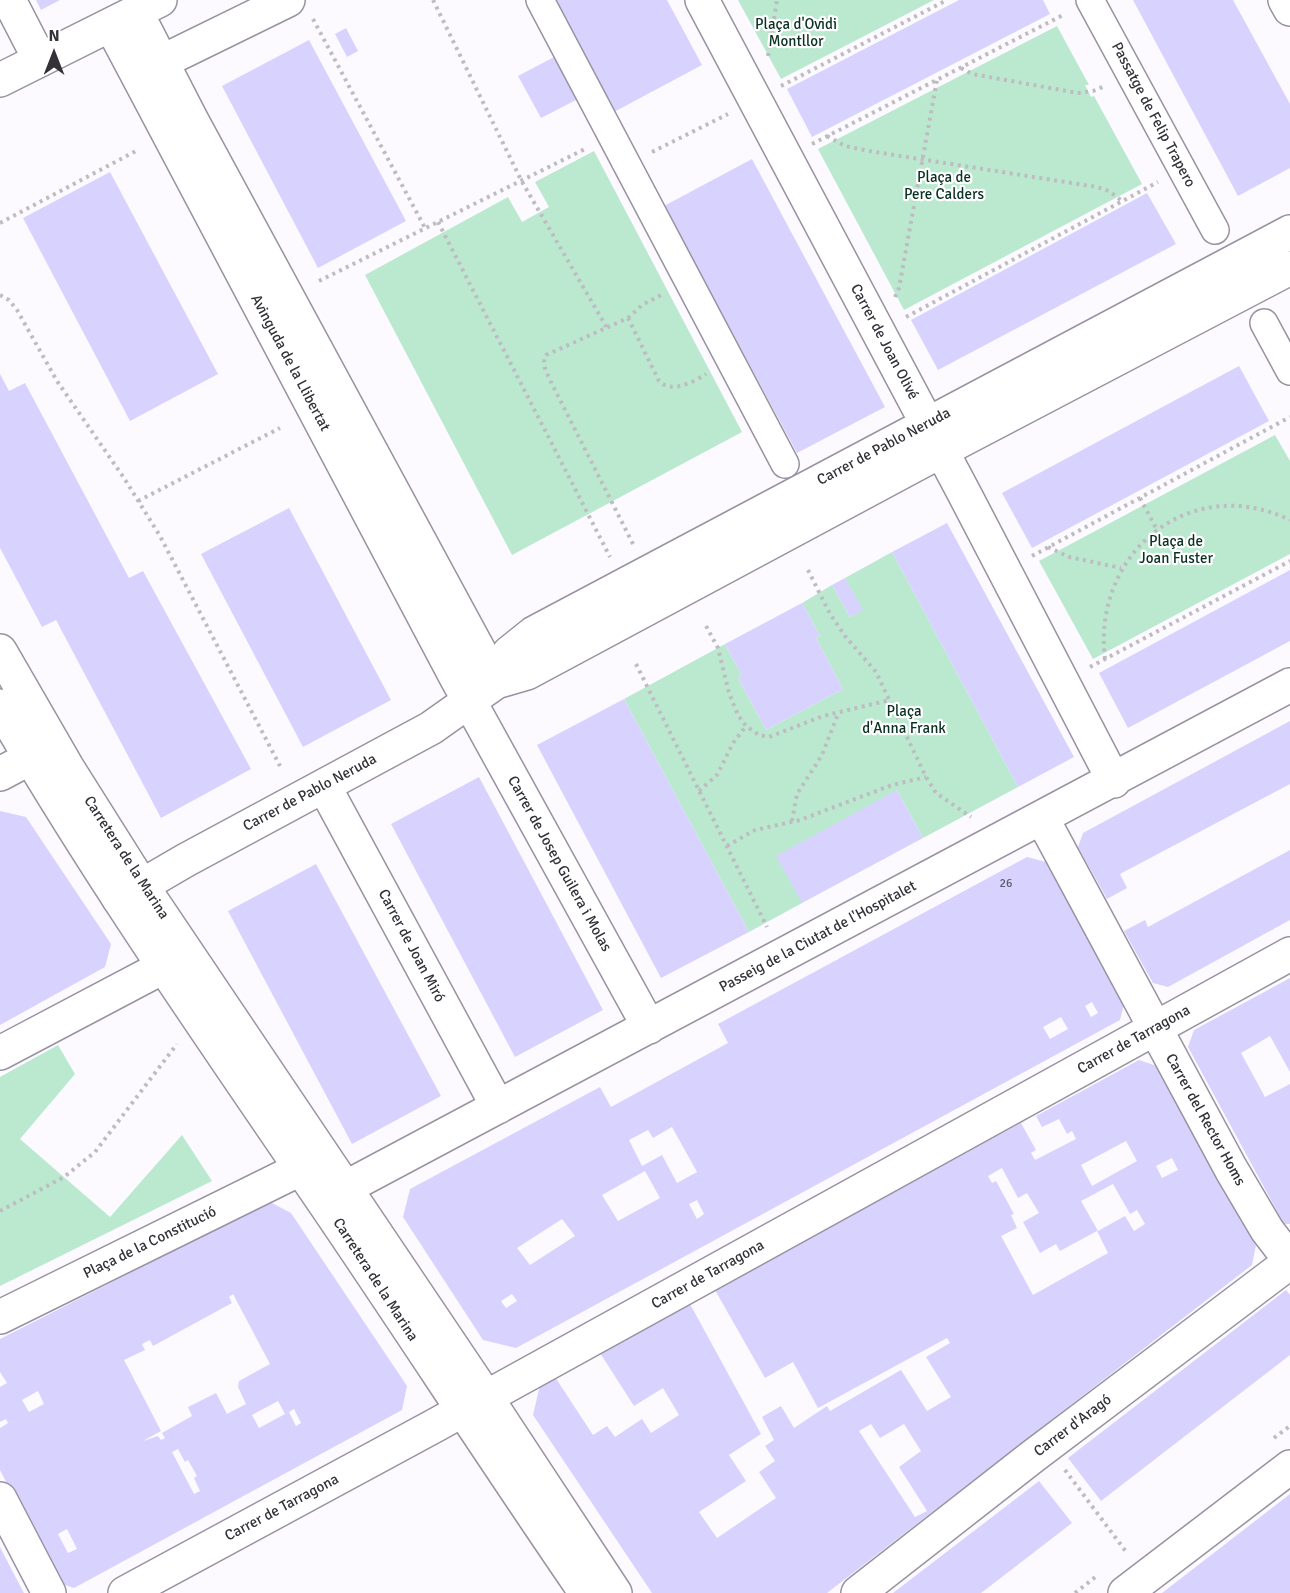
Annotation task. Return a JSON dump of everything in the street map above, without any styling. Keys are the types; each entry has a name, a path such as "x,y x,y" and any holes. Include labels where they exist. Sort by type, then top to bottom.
{"street":[{"path":"9,0 40,60"},
{"path":"540,0 785,464"},
{"name":"Carrer de Joan Olivé","path":"702,0 1114,780"},
{"name":"Passatge de Felip Trapero","path":"1091,0 1215,230"},
{"path":"1285,0 1290,9"},
{"path":"149,68 301,10"},
{"path":"0,80 135,12"},
{"name":"Avinguda de la Llibertat","path":"135,12 149,68 469,701"},
{"name":"Avinguda de la Llibertat","path":"149,68 496,682"},
{"name":"Carrer de Pablo Neruda","path":"131,892 431,728 496,682 534,669 1290,232"},
{"name":"Carrer de Pablo Neruda","path":"934,438 1290,268"},
{"path":"1264,323 1290,371"},
{"name":"Carretera de la Marina","path":"0,651 66,767 131,892 163,967 300,1169 615,1593"},
{"name":"Passeig de la Ciutat de l'Hospitalet","path":"345,1188 1290,686"},
{"name":"Carrer de Josep Guilera i Molas","path":"469,701 649,1026"},
{"name":"Carretera de la Marina","path":"0,706 30,758 131,892 206,979 345,1188 586,1593"},
{"path":"30,758 41,743 45,730"},
{"path":"0,774 30,758 44,757 56,760 66,767"},
{"name":"Carrer de Joan Miró","path":"324,786 498,1107"},
{"name":"Carrer del Rector Homs","path":"1042,818 1155,1029 1267,1230 1290,1261"},
{"name":"Carrer de Tarragona","path":"125,1593 474,1404 1290,954"},
{"name":"Carretera de la Marina","path":"163,967 174,964 186,966 206,979"},
{"path":"0,1053 163,967"},
{"name":"Plaça de la Constitució","path":"0,1317 300,1169"},
{"name":"Carrer d'Aragó","path":"858,1593 1041,1450 1290,1261"},
{"path":"1125,1593 1290,1467"},
{"path":"0,1498 49,1593"}],"path":[{"path":"433,0 521,180 607,328"},
{"path":"763,60 770,48 777,0"},
{"path":"778,88 947,0"},
{"path":"809,145 1091,0"},
{"path":"301,10 425,228"},
{"path":"960,68 972,74 1078,93 1093,91 1130,74"},
{"path":"893,300 899,288 937,80"},
{"path":"627,164 733,111"},
{"path":"319,281 612,135"},
{"path":"827,136 845,146 1097,187 1109,191 1122,201"},
{"path":"0,223 136,151"},
{"path":"902,319 1182,169"},
{"path":"438,222 610,557"},
{"path":"633,544 543,364 546,355 628,318 642,305 664,294"},
{"path":"0,295 9,300 17,310 57,381 160,537 280,766"},
{"path":"628,318 663,385 676,387 706,374"},
{"path":"1031,556 1290,417"},
{"path":"138,501 280,428"},
{"path":"1140,498 1157,530"},
{"path":"1105,659 1105,623 1111,592 1121,568 1147,537 1184,514 1221,507 1270,510 1290,520"},
{"path":"1048,547 1069,557 1121,568"},
{"path":"1090,668 1290,561"},
{"path":"808,570 830,614 845,636 876,672 926,777 936,793 970,817"},
{"path":"706,626 718,648 729,693 738,715 746,726 759,735 769,737 823,716 890,700"},
{"path":"636,664 767,927"},
{"path":"792,821 797,794 822,755 838,714"},
{"path":"699,791 717,775 733,743 746,726"},
{"path":"727,846 756,830 835,808 892,785 926,777"},
{"path":"0,1210 64,1177 95,1152 182,1037"},
{"path":"1061,1464 1127,1553"}],"green space":[{"name":"Plaça d'Ovidi Montllor","path":"738,0 934,0 781,79"},
{"name":"Plaça de Pere Calders","path":"1057,26 1089,85 1085,85 1091,97 1094,96 1142,184 904,310 818,149"},
{"path":"594,151 742,432 512,555 365,275 508,197 522,222 549,207 535,182"},
{"name":"Plaça de Joan Fuster","path":"1275,435 1290,461 1290,554 1093,659 1039,561"},
{"name":"Plaça d'Anna Frank","path":"892,552 1018,787 923,838 897,790 802,903 749,932 624,699 725,644 742,676 738,678 766,730 843,689 816,638 820,636 802,603 832,585 850,617 862,610 845,578"},
{"path":"58,1045 75,1074 20,1139 110,1217 182,1135 212,1181 0,1286 0,1077"}],"building":[{"path":"36,0 60,0 41,10"},
{"path":"555,0 667,0 702,65 614,112"},
{"path":"959,0 1043,0 1050,14 812,137 787,89"},
{"path":"1133,0 1233,0 1290,104 1290,168 1238,196"},
{"path":"346,28 358,51 347,57 335,34"},
{"path":"309,40 406,221 318,268 222,86"},
{"path":"558,55 580,98 541,118 518,76"},
{"path":"752,159 885,407 797,453 664,206"},
{"path":"110,172 218,374 130,421 23,218"},
{"path":"1147,193 1176,244 938,370 911,320"},
{"path":"1239,366 1269,421 1032,548 1002,493"},
{"path":"0,374 9,391 25,383 129,578 143,571 251,769 161,818 56,620 42,627 0,548"},
{"path":"289,508 391,700 303,747 201,554"},
{"path":"947,523 1074,757 1018,787 892,552"},
{"path":"1290,570 1290,641 1128,728 1099,673"},
{"path":"845,578 863,610 850,617 832,585"},
{"path":"802,603 820,636 816,638 843,689 766,730 738,678 742,676 725,644"},
{"path":"624,699 749,932 661,978 537,745"},
{"path":"1290,721 1290,784 1120,874 1127,888 1107,899 1078,847 1083,833"},
{"path":"479,777 603,1010 515,1057 391,824"},
{"path":"897,790 923,838 802,903 776,856"},
{"path":"0,811 26,817 111,944 105,967 0,1025"},
{"path":"1290,850 1290,920 1168,987 1153,983 1124,931 1145,920 1148,927"},
{"path":"1027,857 1046,862 1124,1004 1120,1020 516,1348 483,1340 403,1217 410,1189 600,1087 611,1107 728,1043 718,1024","holes":["1092,1002 1098,1013 1091,1017 1085,1006","1061,1017 1068,1029 1050,1039 1043,1027","672,1127 697,1172 677,1183 662,1155 642,1166 629,1140 648,1130 653,1138","645,1171 660,1198 618,1221 602,1195","697,1200 704,1214 697,1219 689,1204","562,1219 575,1236 530,1265 517,1248","512,1294 517,1301 506,1308 501,1301"]},
{"path":"316,864 441,1096 352,1144 228,911"},
{"path":"1290,978 1290,1072 1270,1036 1241,1053 1265,1097 1290,1084 1290,1224 1284,1224 1188,1047 1194,1030"},
{"path":"1139,1060 1157,1066 1256,1245 1252,1265 827,1593 652,1593 533,1415 540,1385 555,1377 593,1435 607,1426 615,1437 642,1419 651,1433 679,1415 663,1388 634,1406 600,1353 690,1304 761,1434 729,1455 746,1481 699,1512 717,1538 776,1498 759,1472 775,1461 765,1446 774,1440 762,1417 781,1406 794,1428 827,1406 830,1411 901,1370 927,1411 951,1397 926,1357 950,1343 947,1338 818,1408 793,1362 765,1378 715,1290 1021,1123 1036,1150 1031,1153 1035,1160 1076,1139 1072,1131 1067,1134 1059,1119 1042,1127 1036,1116","holes":["1126,1141 1137,1161 1092,1186 1081,1165","1172,1158 1178,1170 1162,1178 1156,1166","1002,1168 1018,1198 1027,1193 1039,1213 1023,1222 1040,1253 1056,1244 1060,1251 1097,1231 1108,1253 1033,1295 1001,1236 1017,1228 1011,1215 1014,1214 996,1181 992,1183 988,1176","1113,1184 1130,1214 1137,1210 1145,1224 1134,1231 1125,1216 1098,1231 1081,1201","871,1424 880,1438 904,1424 921,1451 899,1467 927,1511 915,1517 859,1431"]},
{"path":"270,1202 291,1213 407,1386 402,1410 74,1588 59,1583 0,1470 0,1428 8,1423 6,1419 0,1422 0,1387 7,1383 0,1372 0,1339","holes":["233,1294 270,1364 239,1381 238,1387 246,1404 227,1414 216,1393 188,1407 192,1416 162,1433 165,1438 161,1440 158,1436 143,1441 161,1431 124,1360 145,1350 142,1344 150,1340 153,1346 232,1303 229,1297","38,1391 44,1404 29,1412 22,1400","278,1401 285,1414 259,1428 252,1415","294,1409 301,1423 296,1426 289,1412","178,1449 185,1462 188,1460 197,1476 194,1478 200,1491 194,1494 172,1452","67,1529 77,1549 68,1553 58,1534"]},
{"path":"1286,1290 1290,1295 1290,1355 1101,1501 1068,1458"},
{"path":"1039,1481 1072,1523 989,1587 981,1593 893,1593"},
{"path":"1290,1494 1290,1593 1162,1593"},
{"path":"0,1547 17,1580 24,1593 0,1593"}]}
